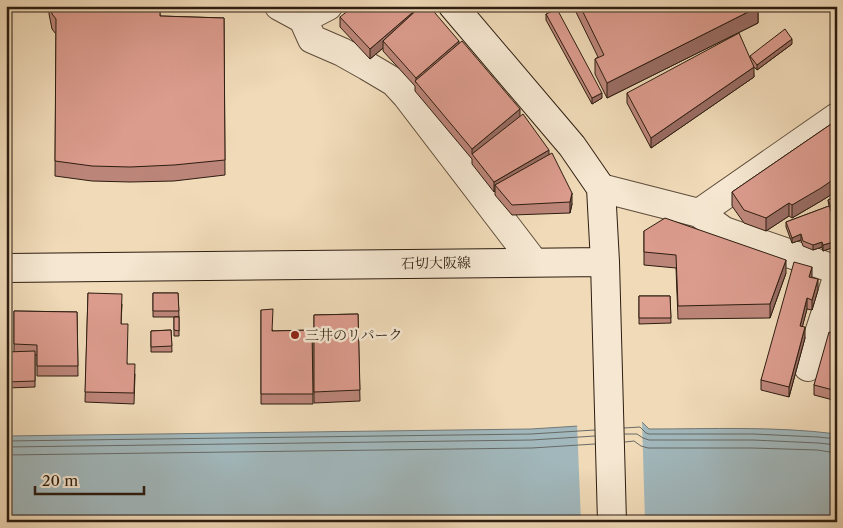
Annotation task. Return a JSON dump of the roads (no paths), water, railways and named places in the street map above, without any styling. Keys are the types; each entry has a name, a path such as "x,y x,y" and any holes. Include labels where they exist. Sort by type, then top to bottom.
{"street":[{"path":"328,6 291,12 312,39 342,52 394,82 406,95 533,262"},
{"path":"453,6 572,146 601,188 605,262 612,522"},
{"path":"699,214 837,117"},
{"path":"601,188 699,214 724,231 837,270"},
{"name":"石切大阪線","path":"6,268 605,262"},
{"path":"808,367 837,278"}],"water":[{"path":"642,422 649,429 767,429 837,434 837,522 6,522 6,436 531,429"}],"place":[{"name":"三井のリパーク","path":"295,335"}]}
